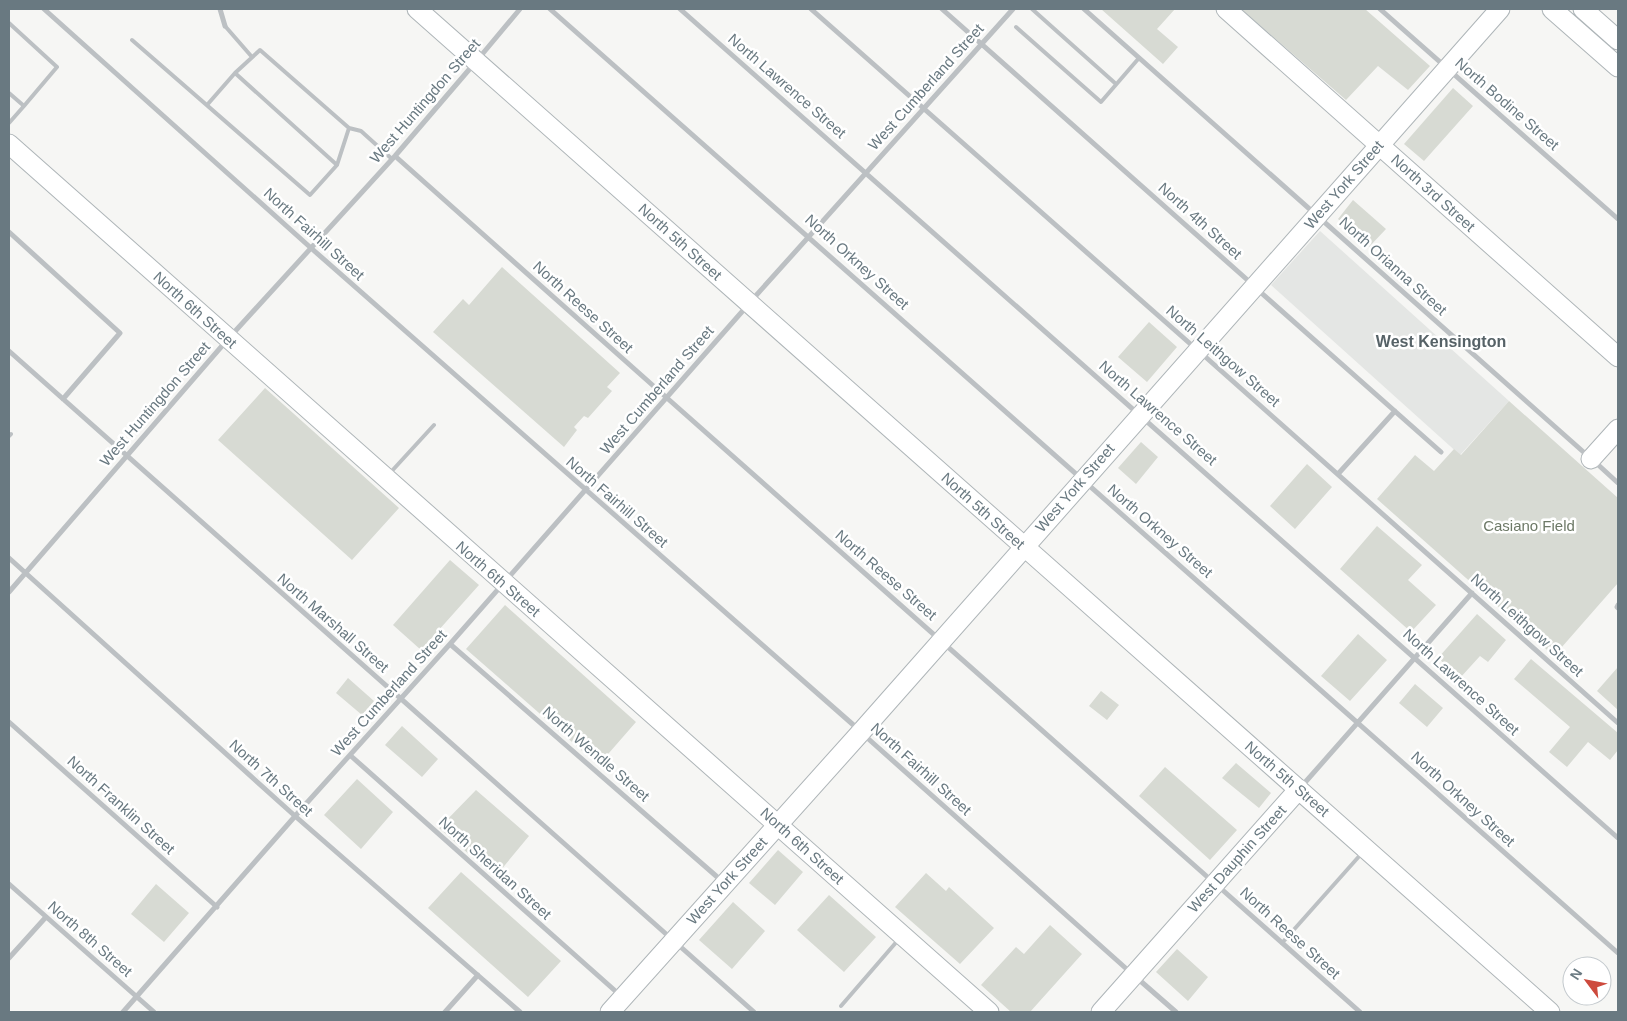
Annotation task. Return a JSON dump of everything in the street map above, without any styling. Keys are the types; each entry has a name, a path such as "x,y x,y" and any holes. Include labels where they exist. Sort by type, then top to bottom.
{"main road":[{"name":"North 5th Street","path":"417,9 1550,1012"},
{"name":"North 3rd Street","path":"1226,9 1618,357"},
{"name":"West York Street","path":"610,1012 861,732 1082,479 1500,9"},
{"path":"1552,9 1618,67"},
{"path":"1584,9 1618,40"},
{"name":"North 6th Street","path":"9,144 989,1012"},
{"path":"1592,459 1618,429"},
{"name":"West Dauphin Street","path":"1101,1012 1299,789"}],"street":[{"name":"North Fairhill Street","path":"44,9 311,248 1176,1012"},
{"path":"220,9 224,26"},
{"name":"West Huntingdon Street","path":"9,592 228,339 394,158 520,9"},
{"name":"North Orkney Street","path":"550,9 809,236 1618,954"},
{"name":"North Lawrence Street","path":"680,9 1141,414 1618,838"},
{"name":"North Leithgow Street","path":"811,9 1618,723"},
{"name":"North 4th Street","path":"942,9 1441,452"},
{"name":"West Cumberland Street","path":"123,1012 1012,9"},
{"name":"North Orianna Street","path":"1084,9 1618,482"},
{"name":"North Bodine Street","path":"1380,9 1618,219"},
{"name":"North Reese Street","path":"394,158 1360,1012"},
{"path":"9,232 120,333 63,399"},
{"name":"North Marshall Street","path":"9,351 754,1012"},
{"path":"1338,474 1395,411"},
{"name":"North 7th Street","path":"9,558 295,816 520,1012"},
{"name":"West Dauphin Street","path":"1299,789 1472,593"},
{"name":"North Wendle Street","path":"450,644 725,884"},
{"name":"North Franklin Street","path":"9,722 217,907"},
{"name":"North Sheridan Street","path":"350,756 623,998"},
{"name":"North 8th Street","path":"9,884 154,1012"},
{"path":"9,958 46,917"},
{"path":"445,1012 478,975"}],"lane":[{"path":"1032,9 1116,84"},
{"path":"9,23 57,67 9,124"},
{"path":"224,26 252,57"},
{"path":"1016,27 1100,102 1139,58"},
{"path":"132,40 310,196 337,165 349,128"},
{"path":"207,105 235,73 260,50 349,128 361,131 394,158"},
{"path":"235,73 337,165"},
{"path":"9,93 24,106"},
{"path":"385,478 434,425"},
{"path":"1282,943 1365,848"},
{"path":"842,1006 902,935"}],"shaded area":[{"path":"1320,231 1509,401 1460,455 1271,285"}],"green space":[{"path":"1101,9 1175,9 1157,29 1178,47 1163,64"},
{"path":"1241,9 1365,9 1430,66 1408,90 1378,66 1346,100"},
{"path":"1453,88 1473,106 1424,161 1404,144"},
{"path":"1353,200 1386,229 1369,247 1338,219"},
{"path":"502,267 620,373 607,387 612,391 588,418 584,416 574,427 577,430 564,447 433,332 463,299 469,305"},
{"path":"1149,322 1177,347 1147,382 1118,357"},
{"path":"265,388 399,508 352,560 218,440"},
{"name":"Casiano Field","path":"1509,401 1618,498 1618,583 1554,656 1377,499 1415,455 1434,471 1454,449 1461,455"},
{"path":"1141,442 1158,457 1136,484 1118,468"},
{"path":"1307,464 1332,487 1295,529 1270,506"},
{"path":"1377,526 1422,565 1408,580 1436,605 1411,632 1340,569"},
{"path":"450,560 479,585 421,650 393,625"},
{"path":"505,605 636,722 602,761 592,752 588,756 466,649"},
{"path":"1477,614 1506,640 1488,662 1480,656 1460,678 1438,658"},
{"path":"1358,634 1387,660 1350,701 1321,676"},
{"path":"1531,659 1618,733 1618,750 1610,760 1588,742 1567,767 1549,752 1570,727 1514,679"},
{"path":"1618,667 1618,710 1597,691"},
{"path":"348,678 374,701 362,715 336,693"},
{"path":"1415,684 1443,708 1427,727 1399,703"},
{"path":"1101,691 1119,705 1107,720 1089,706"},
{"path":"402,726 438,759 422,777 385,745"},
{"path":"1236,763 1271,793 1259,808 1222,778"},
{"path":"1165,767 1237,830 1210,860 1139,796"},
{"path":"357,779 393,812 361,849 324,815"},
{"path":"476,790 529,836 495,877 439,828"},
{"path":"778,850 803,872 775,905 749,883"},
{"path":"461,872 561,961 528,997 428,908"},
{"path":"926,873 946,891 949,887 994,928 960,964 895,907"},
{"path":"156,884 189,913 164,942 131,914"},
{"path":"829,895 876,937 844,972 797,930"},
{"path":"733,902 765,931 732,969 699,940"},
{"path":"1050,925 1082,954 1030,1012 1011,1012 981,985 1016,947 1024,954"},
{"path":"1177,949 1208,977 1188,1001 1156,972"}],"district":[{"name":"West Kensington","path":"1441,341"}]}
